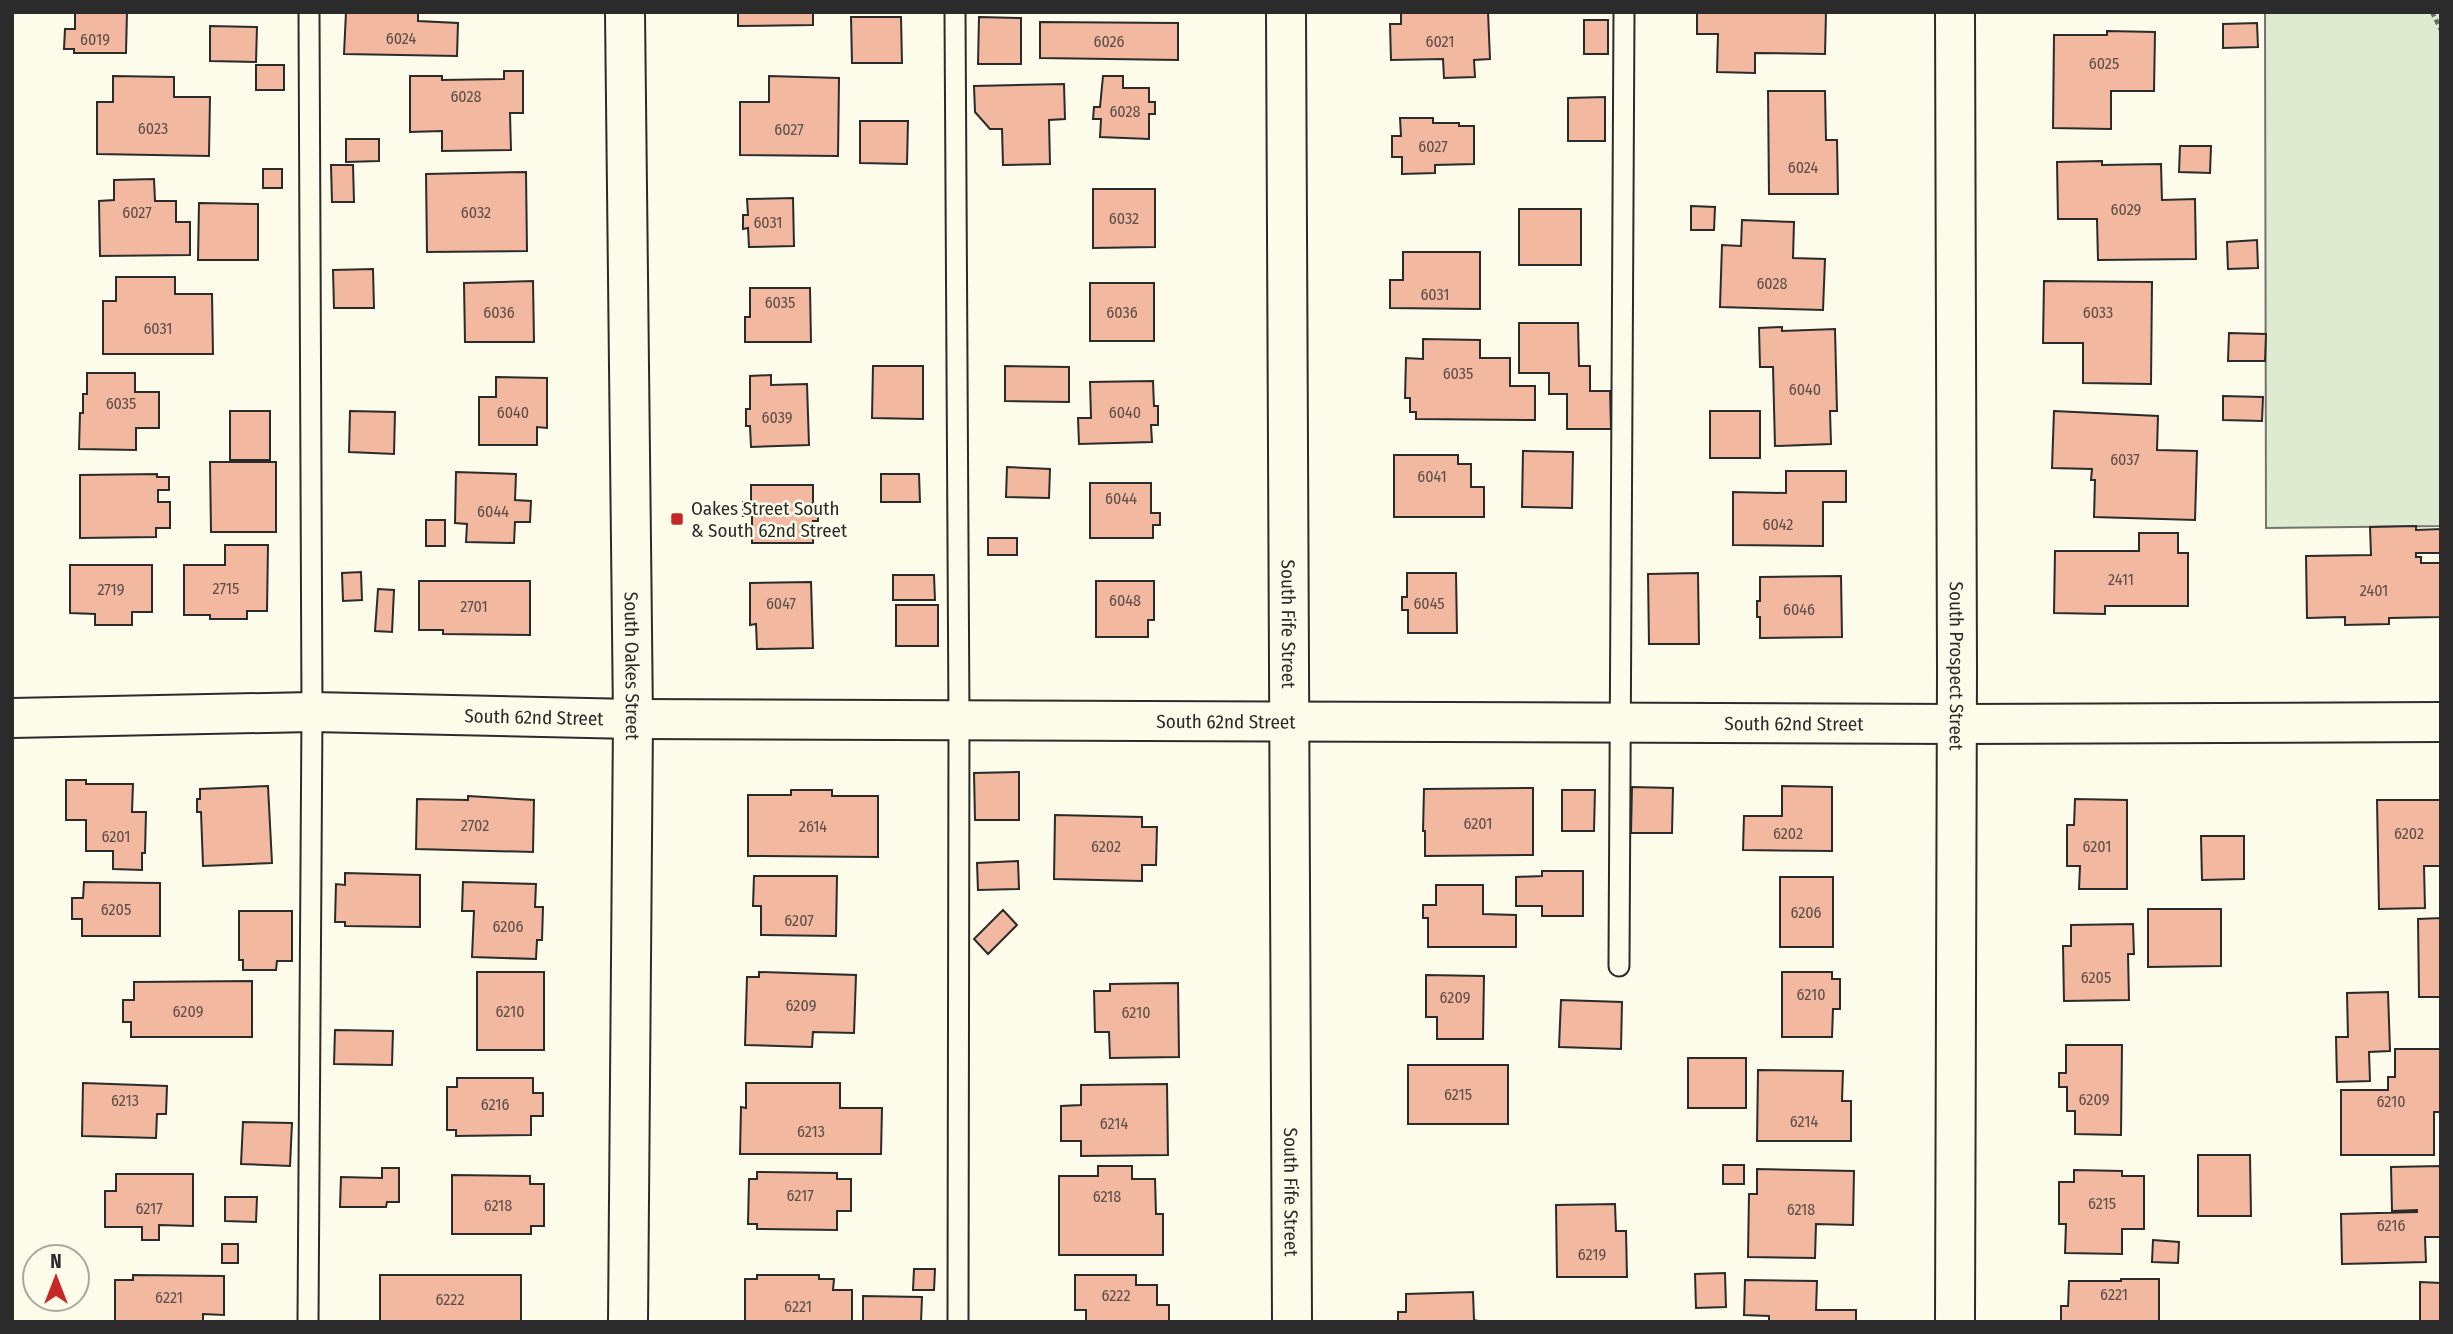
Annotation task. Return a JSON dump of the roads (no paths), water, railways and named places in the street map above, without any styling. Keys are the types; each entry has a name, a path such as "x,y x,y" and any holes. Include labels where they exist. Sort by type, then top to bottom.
{"street":[{"name":"South Oakes Street","path":"625,12 634,719 628,1322"},
{"name":"South Fife Street","path":"1286,12 1292,1322"},
{"name":"South Prospect Street","path":"1955,12 1955,1322"},
{"name":"South 62nd Street","path":"12,718 312,712 634,719 1957,724 2441,722"}],"lane":[{"path":"308,1322 312,712 309,12"},
{"path":"955,12 959,720 958,1322"},
{"path":"1619,966 1624,12"}],"place":[{"name":"Oakes Street South & South 62nd Street","path":"677,519"}]}
